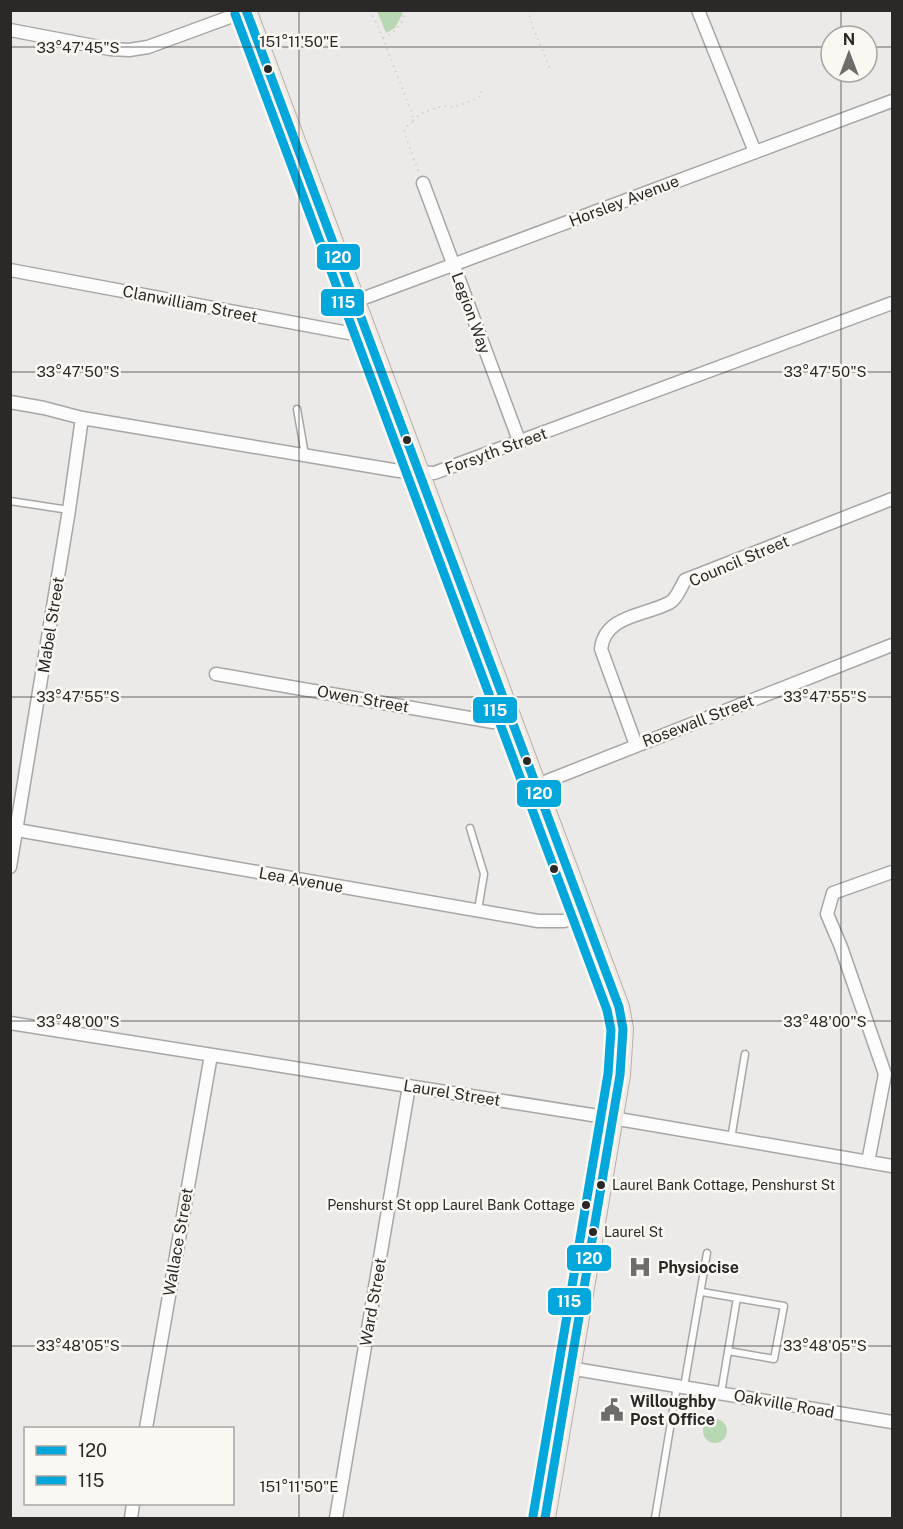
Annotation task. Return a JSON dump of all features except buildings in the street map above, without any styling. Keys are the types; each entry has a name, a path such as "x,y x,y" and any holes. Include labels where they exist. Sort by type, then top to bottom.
{"main road":[{"path":"246,11 612,985 623,1029 620,1075 545,1518"}],"street":[{"path":"698,10 755,152"},
{"path":"10,30 110,49 129,50 148,47 246,11"},
{"name":"Horsley Avenue","path":"356,301 892,101"},
{"name":"Legion Way","path":"423,183 520,442"},
{"name":"Clanwilliam Street","path":"10,270 370,337"},
{"name":"Forsyth Street","path":"10,402 82,418 399,471 434,473 892,303"},
{"name":"Mabel Street","path":"10,867 82,418"},
{"name":"Council Street","path":"636,745 601,650 604,637 613,625 671,602 686,580 892,499"},
{"name":"Rosewall Street","path":"537,785 892,645"},
{"name":"Owen Street","path":"216,674 494,722 510,717"},
{"name":"Lea Avenue","path":"17,830 538,921 564,921 585,914"},
{"path":"868,1162 885,1074 841,947 827,915 833,893 892,872"},
{"name":"Laurel Street","path":"10,1023 892,1166"},
{"name":"Wallace Street","path":"146,1427 210,1055"},
{"name":"Ward Street","path":"336,1518 409,1086"},
{"name":"Oakville Road","path":"569,1368 892,1422"}],"lane":[{"path":"297,409 305,455"},
{"path":"10,501 69,510"},
{"path":"470,828 483,874 477,911"},
{"path":"730,1139 745,1054"},
{"path":"655,1518 680,1386 702,1292 707,1253"},
{"path":"702,1292 784,1306 774,1359 728,1351"},
{"path":"721,1393 737,1298"}],"path":[{"path":"370,10 383,38 413,121"},
{"path":"383,38 398,29 404,19 405,10"},
{"path":"528,10 551,71"},
{"path":"423,183 404,132 406,127 420,114 442,106 454,107 471,101 482,95 481,89"}],"green space":[{"path":"377,11 403,13 395,28 386,33"},
{"path":"715,1419 720,1420 726,1426 726,1436 720,1442 715,1443 710,1442 704,1436 703,1431 704,1426 710,1420"}],"transit line":[{"name":"120","path":"246,10 619,1007 623,1029 620,1075 545,1518"},
{"name":"115","path":"235,14 607,1010 611,1030 608,1074 533,1516"}],"place":[{"name":"Laurel Bank Cottage, Penshurst St","path":"601,1185"},
{"name":"Penshurst St opp Laurel Bank Cottage","path":"586,1205"},
{"name":"Laurel St","path":"593,1232"},
{"name":"Physiocise","path":"640,1267"},
{"name":"Willoughby Post Office","path":"612,1410"}]}
